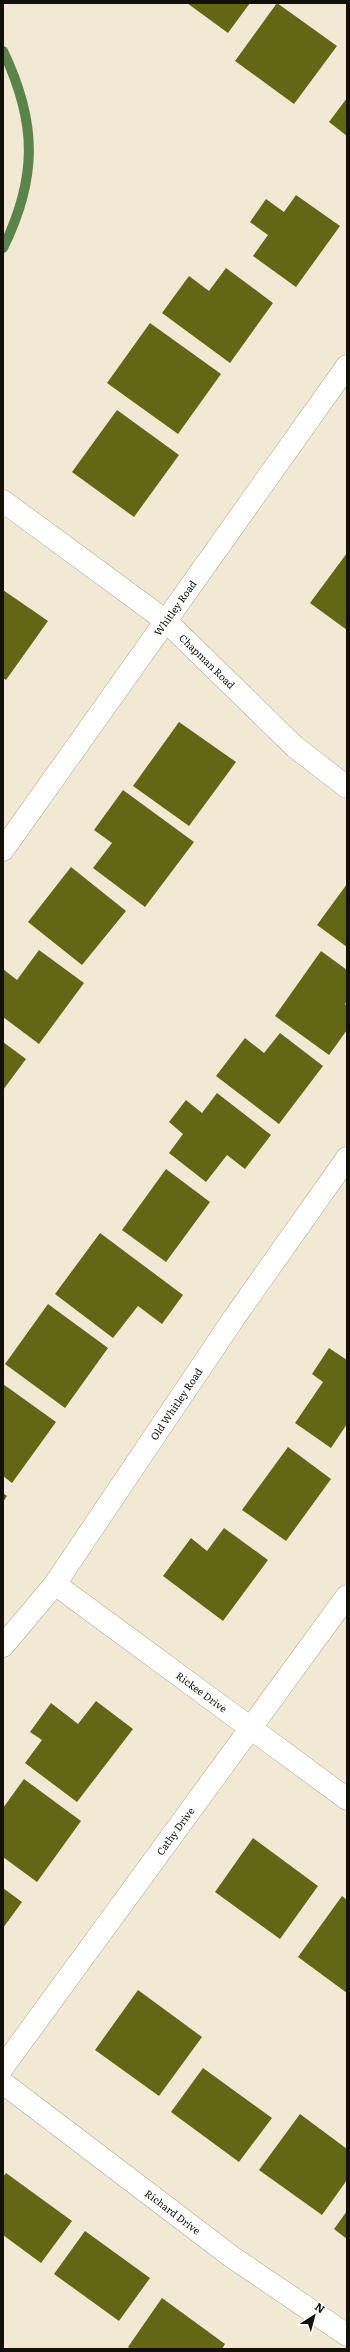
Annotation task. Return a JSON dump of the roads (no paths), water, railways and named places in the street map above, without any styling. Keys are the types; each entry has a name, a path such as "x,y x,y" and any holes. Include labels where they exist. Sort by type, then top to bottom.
{"street":[{"name":"Whitley Road","path":"3,850 347,366"},
{"name":"Chapman Road","path":"3,501 166,621 295,747 347,787"},
{"name":"Old Whitley Road","path":"3,1646 55,1584 234,1318 347,1158"},
{"name":"Rickee Drive","path":"55,1584 347,1799"},
{"name":"Cathy Drive","path":"3,2066 252,1729 347,1596"},
{"name":"Richard Drive","path":"3,2082 232,2257 347,2335"}],"waterway":[{"path":"3,51 14,77 22,102 27,126 29,150 23,197 3,248"}]}
